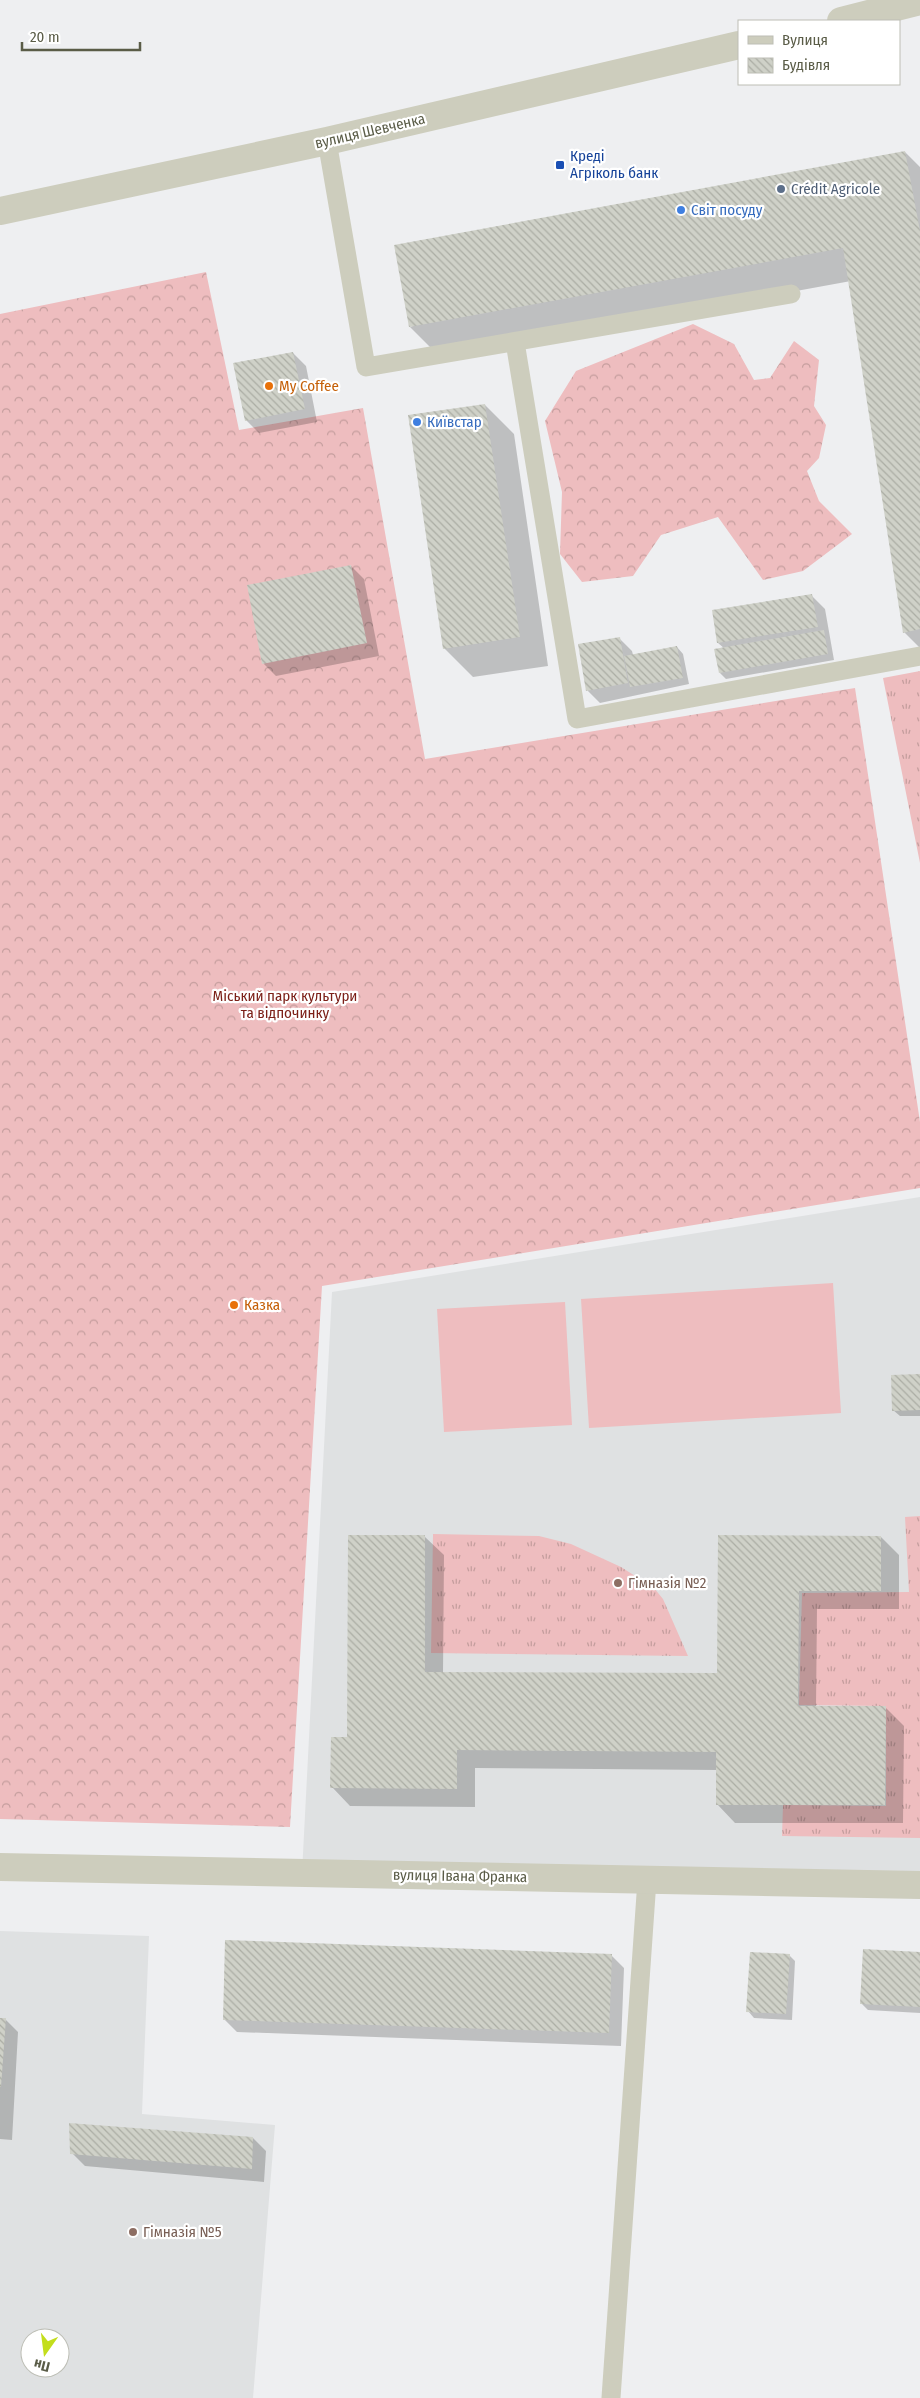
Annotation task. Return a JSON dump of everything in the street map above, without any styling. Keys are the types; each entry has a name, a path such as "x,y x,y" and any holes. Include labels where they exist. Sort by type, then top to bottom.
{"street":[{"path":"845,20 920,1"},
{"name":"вулиця Шевченка","path":"0,211 327,142 738,45"},
{"name":"вулиця Івана Франка","path":"0,1867 920,1885"}],"lane":[{"path":"327,142 366,367 791,294"},
{"path":"515,342 577,719 920,656"},
{"path":"611,2398 647,1880"}],"shaded area":[{"name":"Гімназія №2","path":"920,1197 920,1885 302,1873 332,1292"},
{"name":"Гімназія №5","path":"0,1931 149,1936 142,2114 275,2125 253,2398 0,2398"}],"green space":[{"name":"Міський парк культури та відпочинку","path":"206,272 239,430 363,408 425,759 855,688 920,1122 920,1188 322,1286 290,1827 0,1819 0,314"},
{"path":"693,324 734,344 754,380 770,378 794,341 819,360 814,406 826,425 819,458 807,471 819,501 852,534 803,571 763,580 718,517 661,535 633,576 582,582 560,554 562,492 545,421 576,371"},
{"path":"920,671 920,863 883,678"},
{"path":"833,1283 841,1413 589,1428 581,1299"},
{"path":"565,1302 572,1425 444,1432 437,1309"},
{"path":"920,1516 920,1838 782,1836 783,1805 886,1806 886,1706 799,1705 802,1593 909,1592 905,1517"},
{"path":"433,1534 539,1536 571,1544 621,1567 654,1588 663,1599 688,1656 431,1653"}],"building":[{"path":"905,151 920,231 920,629 903,633 843,248 409,327 394,245"},
{"name":"My Coffee","path":"293,352 305,409 245,421 233,363"},
{"path":"485,404 520,637 443,649 408,415"},
{"path":"351,565 367,643 262,664 247,585"},
{"path":"812,594 818,627 717,643 712,610"},
{"path":"824,630 828,654 719,673 714,649"},
{"path":"620,637 628,683 586,691 578,644"},
{"path":"677,646 683,678 630,687 624,656"},
{"path":"920,1374 920,1410 892,1411 891,1375"},
{"path":"348,1535 425,1535 425,1672 717,1673 718,1535 881,1536 881,1591 799,1591 798,1706 886,1706 885,1805 716,1805 716,1752 457,1750 457,1789 330,1788 331,1737 347,1737"},
{"path":"225,1940 612,1954 609,2033 223,2020"},
{"path":"863,1949 920,1952 920,2007 860,2004"},
{"path":"750,1952 790,1954 786,2014 746,2012"},
{"path":"0,2018 6,2018 1,2087 0,2087"},
{"path":"69,2123 253,2137 252,2169 70,2154"}],"place":[{"name":"Креді Агріколь банк","path":"560,165"},
{"name":"Crédit Agricole","path":"781,189"},
{"name":"Світ посуду","path":"681,210"},
{"name":"My Coffee","path":"269,386"},
{"name":"Київстар","path":"417,422"},
{"name":"Казка","path":"234,1305"},
{"name":"Гімназія №2","path":"618,1583"},
{"name":"Гімназія №5","path":"133,2232"}]}
